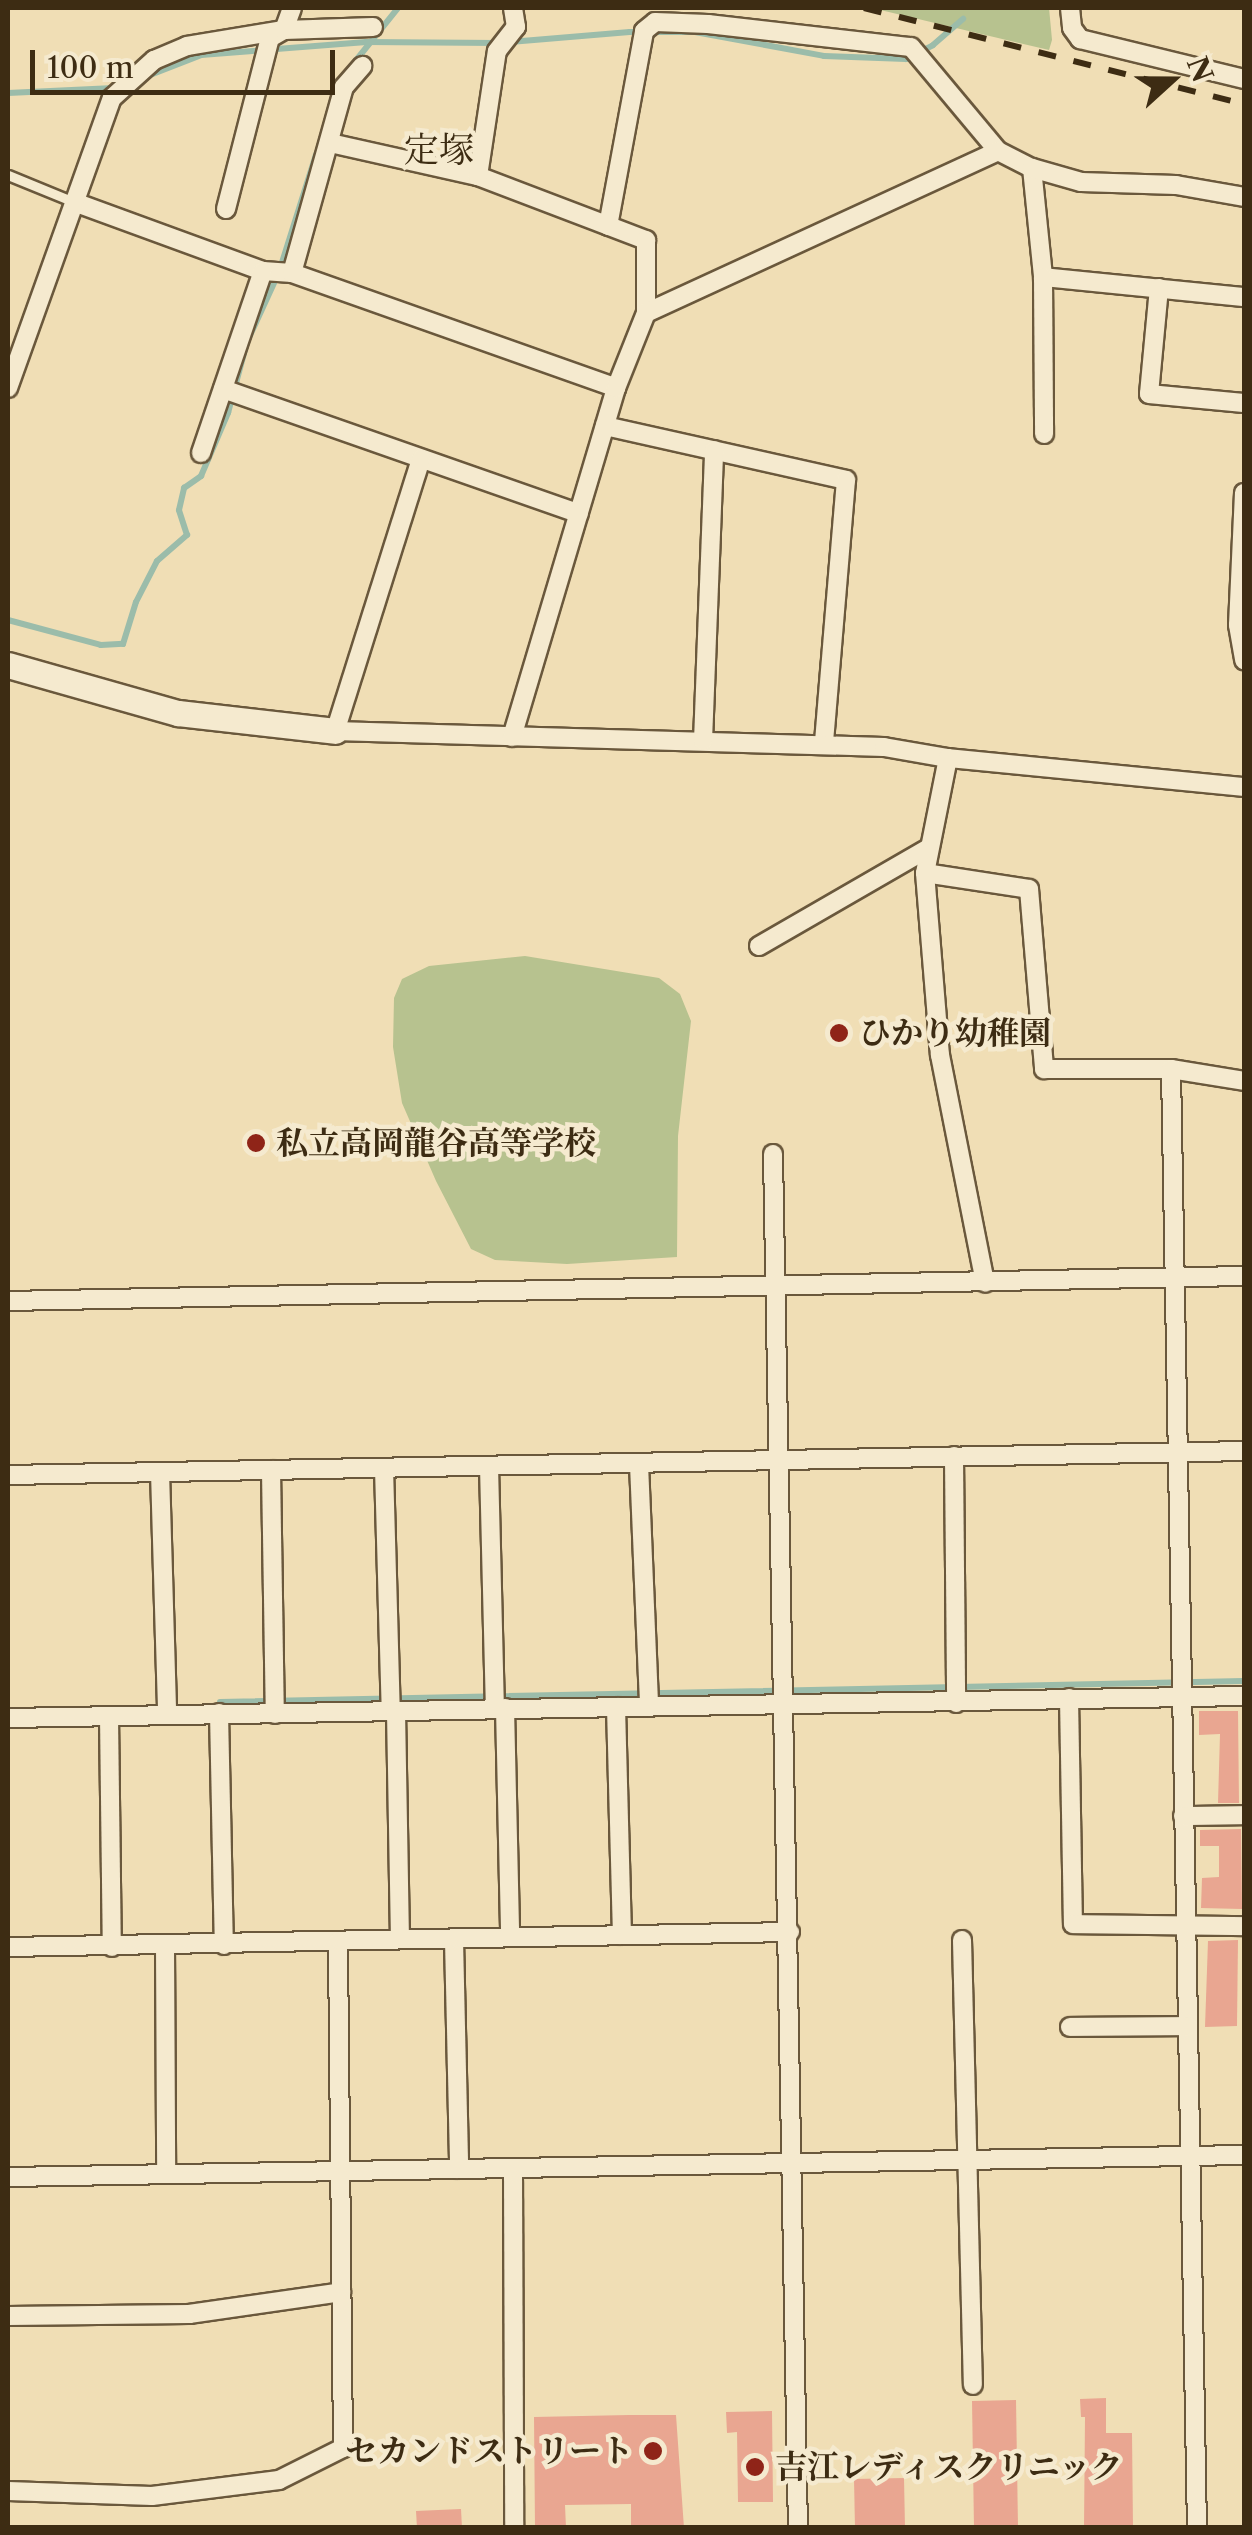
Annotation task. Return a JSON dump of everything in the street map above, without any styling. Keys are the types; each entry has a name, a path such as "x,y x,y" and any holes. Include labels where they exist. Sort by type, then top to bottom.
{"street":[{"path":"226,209 274,41 292,8"},
{"path":"478,176 497,51 516,27 512,8"},
{"path":"1070,8 1072,28 1080,39 1244,78"},
{"path":"608,226 644,30 654,22 708,24 911,48 998,151 1032,168 1081,182 1176,185 1244,196"},
{"path":"8,388 112,98 154,60 187,46 274,41 373,26"},
{"path":"292,273 344,87 362,66"},
{"path":"330,143 478,176 646,240 646,313 616,388 512,736"},
{"path":"646,313 998,151"},
{"path":"1032,168 1043,277 1044,434"},
{"path":"74,202 262,271 292,273 616,388"},
{"path":"201,454 262,271"},
{"path":"1043,277 1244,297"},
{"path":"1159,288 1149,394 1244,403"},
{"path":"223,389 578,514"},
{"path":"605,426 846,480 824,744"},
{"path":"703,741 714,450"},
{"path":"335,731 421,458"},
{"path":"1244,492 1238,625 1244,660"},
{"path":"8,665 178,714 335,731 824,744 1244,787"},
{"path":"948,758 925,872 940,1055 985,1283"},
{"path":"759,946 927,848"},
{"path":"925,872 1029,889 1044,1069 1172,1069 1244,1081"},
{"path":"1172,1069 1197,2528"},
{"path":"773,1154 798,2528"},
{"path":"8,1301 1244,1276"},
{"path":"8,1475 1244,1451"},
{"path":"954,1456 956,1693"},
{"path":"639,1464 648,1698"},
{"path":"490,1466 497,1702 510,1935"},
{"path":"384,1468 400,1938"},
{"path":"270,1470 274,1705"},
{"path":"160,1472 167,1714"},
{"path":"8,1718 219,1714 274,1705 497,1702 616,1708 648,1698 783,1695 956,1693 1069,1698 1182,1687 1244,1696"},
{"path":"1069,1698 1073,1924 1244,1926"},
{"path":"616,1708 622,1935"},
{"path":"219,1714 224,1945"},
{"path":"109,1716 112,1947"},
{"path":"1183,1816 1244,1815"},
{"path":"8,1947 790,1932"},
{"path":"454,1940 459,2169"},
{"path":"962,1940 974,2385"},
{"path":"8,2490 152,2496 279,2480 343,2448 338,1942"},
{"path":"165,1945 166,2174"},
{"path":"1070,2027 1188,2026"},
{"path":"8,2177 1244,2155"},
{"path":"513,2170 514,2528"},
{"path":"8,2316 190,2314 341,2292"}],"lane":[{"path":"8,175 74,202"}],"green space":[{"path":"872,8 1049,8 1052,40 1049,50"},
{"path":"525,956 659,978 680,994 691,1021 678,1136 677,1257 567,1264 495,1260 471,1249 436,1181 402,1103 393,1047 394,998 402,979 429,966"}],"building":[{"path":"1199,1711 1238,1711 1239,1803 1218,1803 1220,1734 1199,1735"},
{"path":"1241,1829 1242,1909 1201,1908 1202,1878 1219,1877 1219,1846 1200,1846 1200,1830"},
{"path":"1238,1940 1237,2026 1205,2027 1208,1941"},
{"path":"1106,2398 1106,2433 1132,2433 1133,2528 1084,2528 1085,2417 1081,2417 1080,2399"},
{"path":"1016,2400 1018,2528 974,2528 972,2401"},
{"name":"吉江レディスクリニック","path":"772,2411 773,2502 738,2502 737,2432 727,2433 726,2412"},
{"path":"676,2415 684,2528 631,2528 631,2504 565,2505 566,2528 535,2528 534,2417"},
{"path":"904,2478 905,2528 855,2528 854,2479"},
{"path":"461,2509 462,2528 417,2528 416,2511"}],"waterway":[{"path":"349,69 398,8"},
{"path":"510,42 630,32 695,32 824,56 906,59 933,45 963,19"},
{"path":"145,77 201,55 366,42 498,43"},
{"path":"8,93 114,88"},
{"path":"8,620 101,645 123,644 136,602 157,561 187,535 179,510 184,488 201,476 228,413 247,342 279,272 316,155"},
{"path":"220,1702 1244,1681"}],"railway":[{"path":"864,8 1244,104"}],"place":[{"name":"ひかり幼稚園","path":"839,1033"},
{"name":"私立高岡龍谷高等学校","path":"256,1143"},
{"name":"セカンドストリート","path":"653,2451"},
{"name":"吉江レディスクリニック","path":"755,2467"}],"district":[{"name":"定塚","path":"439,150"}]}
